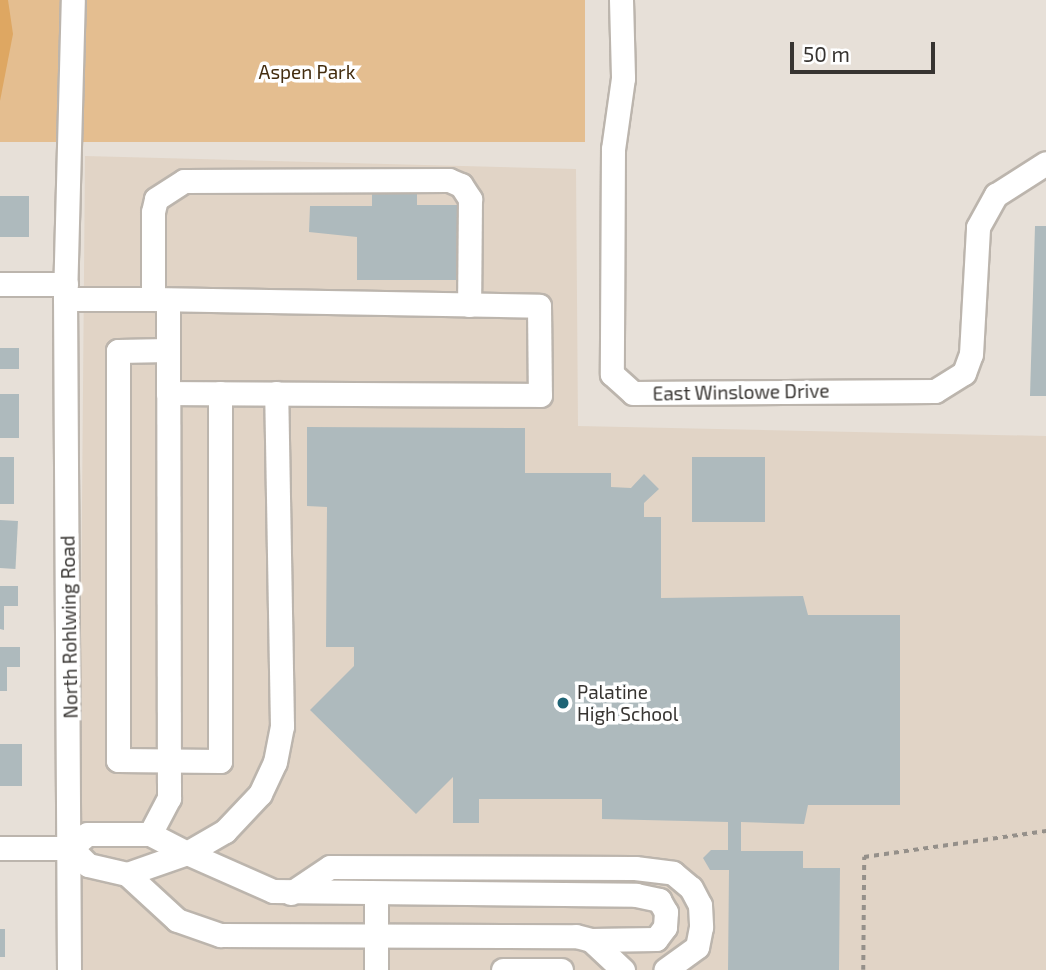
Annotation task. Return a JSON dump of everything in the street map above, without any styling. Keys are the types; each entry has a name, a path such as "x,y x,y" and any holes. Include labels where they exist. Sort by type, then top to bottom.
{"street":[{"name":"North Rohlwing Road","path":"69,970 72,848 66,292 73,0"},
{"name":"East Winslowe Drive","path":"621,0 623,78 612,149 612,374 633,393 935,391 964,373 971,354 978,227 996,195 1046,163"},
{"path":"150,834 169,798 169,350 161,300 153,212 156,199 184,181 379,181 461,185 470,199 469,305"},
{"path":"0,284 161,300 539,306 540,395 169,393"},
{"path":"169,350 118,351 118,760 219,761 219,393"},
{"path":"127,874 187,853 225,831 260,794 275,762 282,726 276,393"},
{"path":"0,848 72,848 87,834 150,834 240,880 292,893 376,896 636,895 659,900 666,912 665,927 656,939 591,940 576,936 220,935 177,920 127,874 88,865 72,848"},
{"path":"292,893 330,867 648,869 673,873 691,888 700,905 697,947 703,970"},
{"path":"376,896 376,970"},
{"path":"591,940 624,970"},
{"path":"665,970 697,947"},
{"path":"503,970 561,970"}],"path":[{"path":"863,970 864,856 1046,831"}],"shaded area":[{"path":"0,0 8,0 13,34 0,101"},
{"name":"Palatine High School","path":"85,156 576,169 578,426 1046,436 1046,970 78,970"}],"green space":[{"name":"Aspen Park","path":"0,0 585,0 585,142 0,142"}],"building":[{"path":"372,188 417,188 417,205 460,205 460,280 357,280 357,237 309,232 310,206 372,206"},
{"path":"0,196 29,196 29,237 0,237"},
{"path":"1035,226 1046,226 1046,396 1030,396"},
{"path":"0,348 19,348 19,369 0,369"},
{"path":"0,394 19,394 19,438 0,438"},
{"path":"307,427 525,428 525,473 611,473 611,487 631,488 644,474 659,489 644,503 644,517 661,517 661,598 803,596 808,615 900,615 900,805 808,805 804,824 741,822 741,851 803,851 803,868 840,868 839,970 728,970 729,870 710,870 703,858 711,850 728,850 728,822 602,819 602,799 479,799 479,823 453,823 453,777 416,814 310,710 354,666 354,647 326,647 327,507 307,506"},
{"path":"0,457 14,457 14,504 0,504"},
{"path":"692,457 765,457 765,522 692,522"},
{"path":"0,520 18,521 15,569 0,568"},
{"path":"0,586 18,586 18,606 4,606 4,630 0,629"},
{"path":"0,647 20,647 20,667 7,667 7,691 0,691"},
{"path":"0,744 22,744 22,786 0,786"},
{"path":"0,929 5,929 5,957 0,957"}],"place":[{"name":"Palatine High School","path":"563,703"}]}
